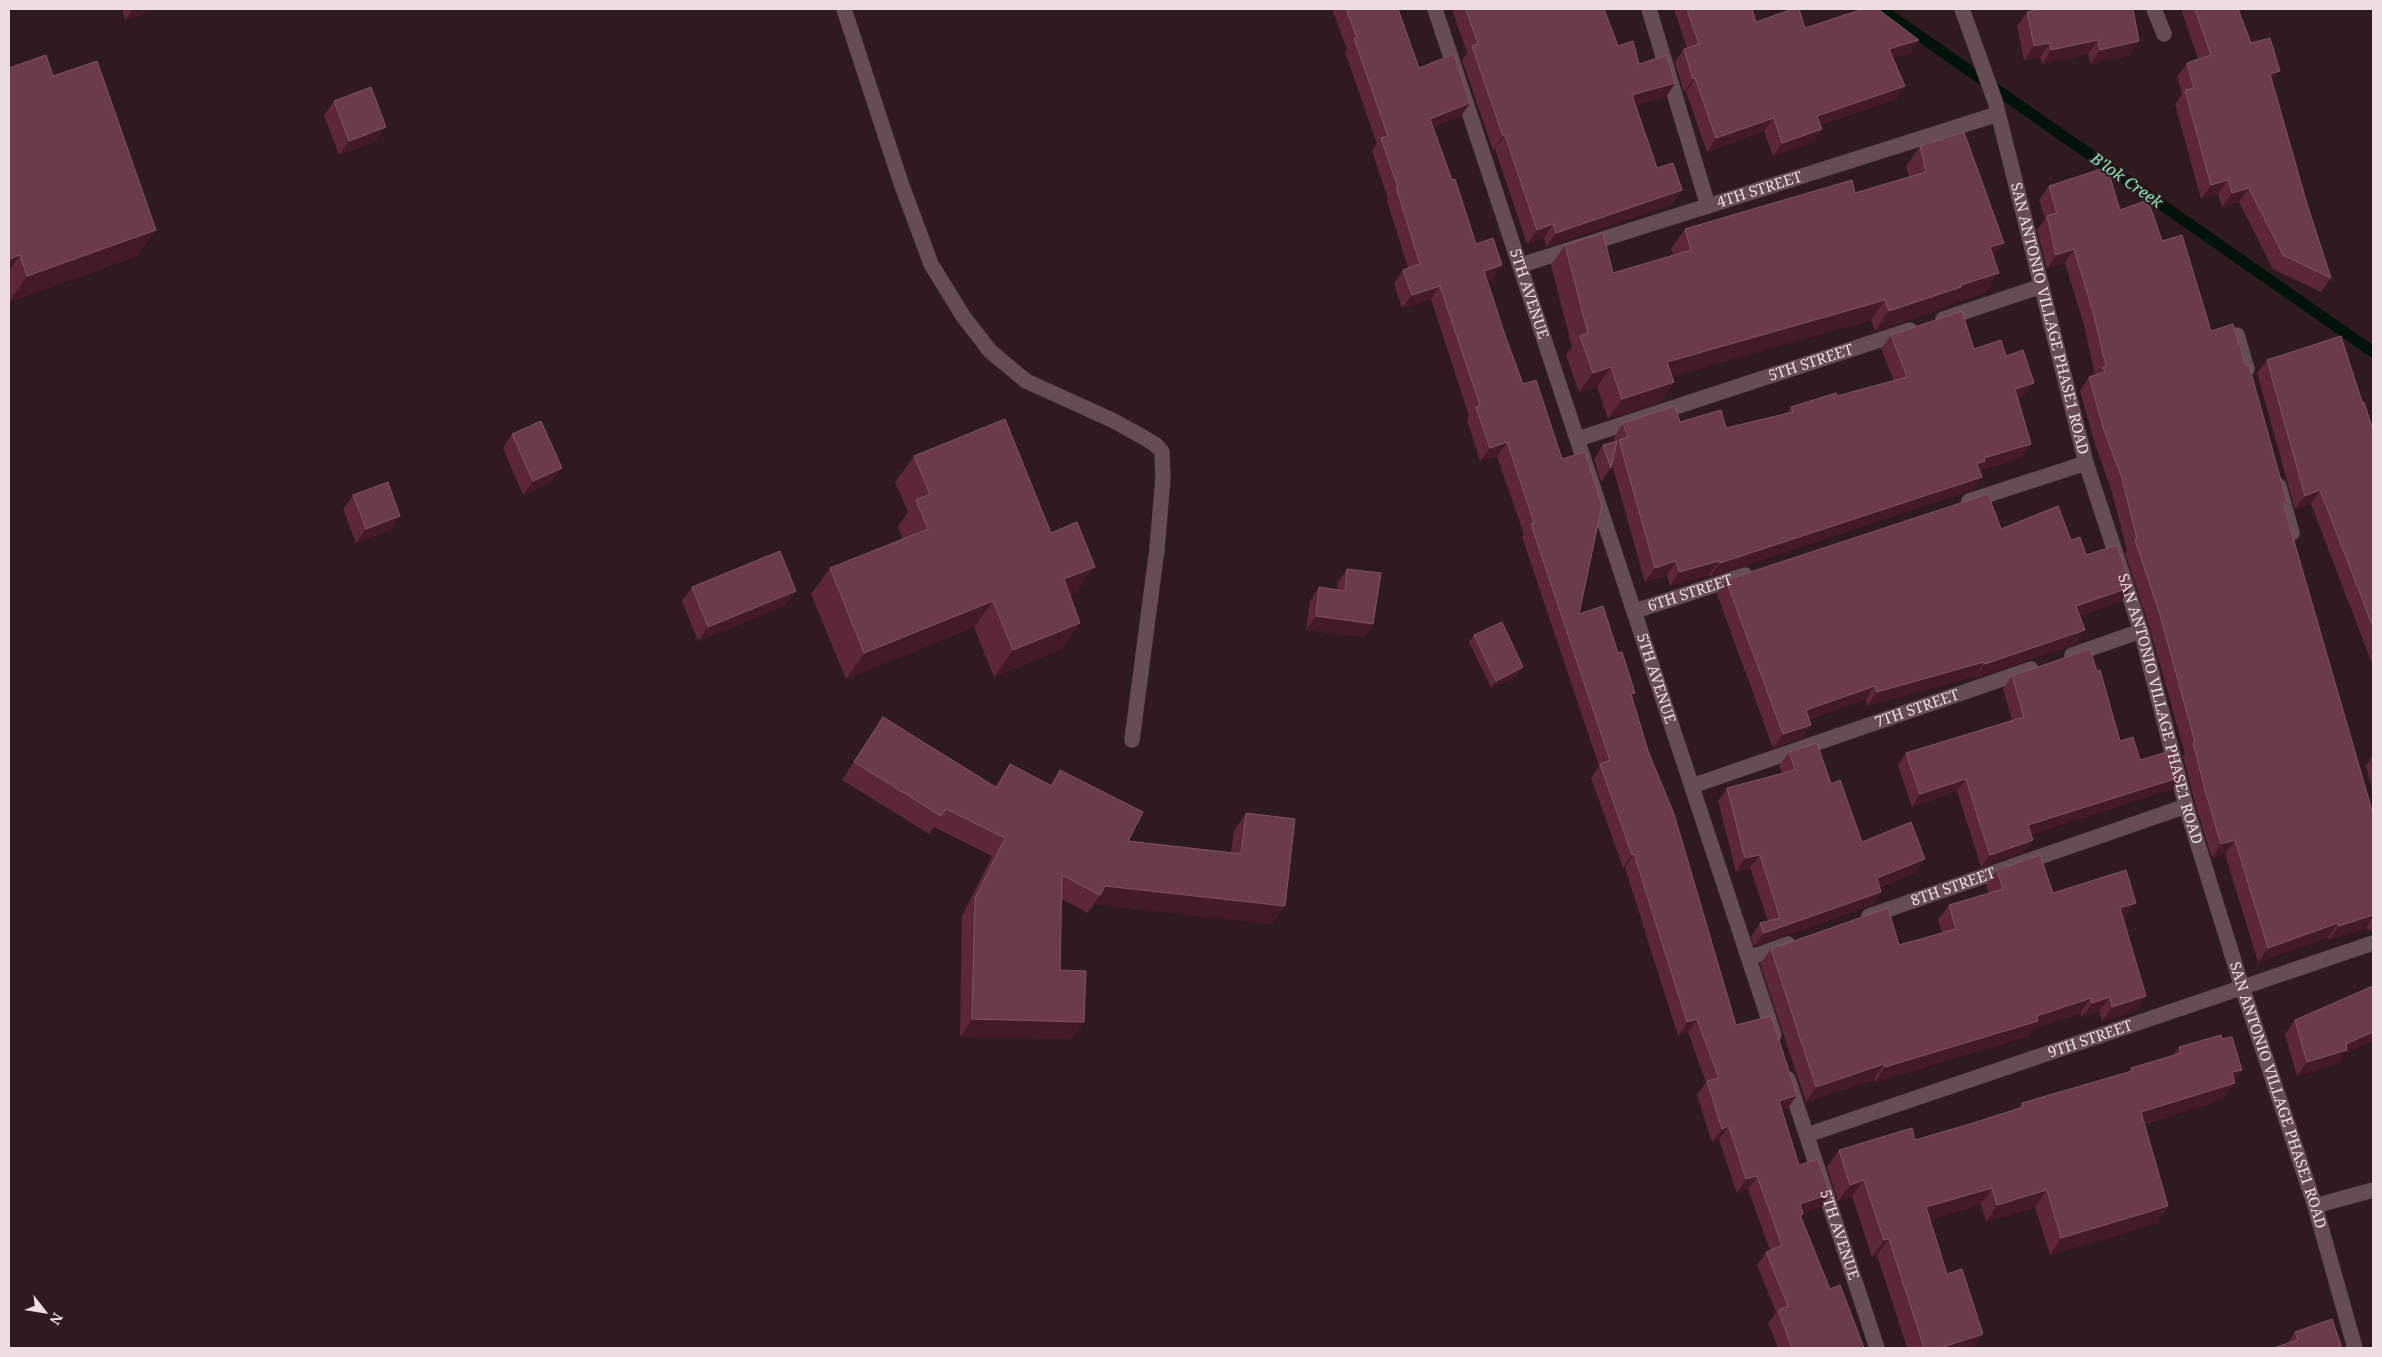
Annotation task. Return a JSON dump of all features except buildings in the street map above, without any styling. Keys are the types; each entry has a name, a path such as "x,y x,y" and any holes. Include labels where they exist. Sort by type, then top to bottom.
{"street":[{"path":"844,9 931,264 963,316 990,351 1026,381 1120,424 1156,445 1162,452 1163,478 1158,549 1132,740"},
{"name":"5TH AVENUE","path":"1436,9 1877,1348"},
{"path":"1649,9 1708,206"},
{"name":"SAN ANTONIO VILLAGE PHASE1 ROAD","path":"1964,9 1970,34 1996,108 2086,463 2141,632 2186,806 2242,987 2315,1206 2355,1348"},
{"path":"2154,9 2164,34"},
{"name":"4TH STREET","path":"1521,265 1708,206 1996,108"},
{"name":"5TH STREET","path":"1578,438 2042,286"},
{"path":"2237,335 2250,382"},
{"path":"1955,506 2086,463"},
{"path":"2274,467 2295,543"},
{"name":"6TH STREET","path":"1634,611 1757,571"},
{"name":"7TH STREET","path":"1692,786 2141,632"},
{"name":"8TH STREET","path":"1851,922 2186,806"},
{"path":"1748,958 1804,939"},
{"name":"9TH STREET","path":"1807,1135 2373,943"},
{"path":"2315,1206 2373,1190"}],"waterway":[{"name":"B'lok Creek","path":"1881,9 2373,352"}]}
